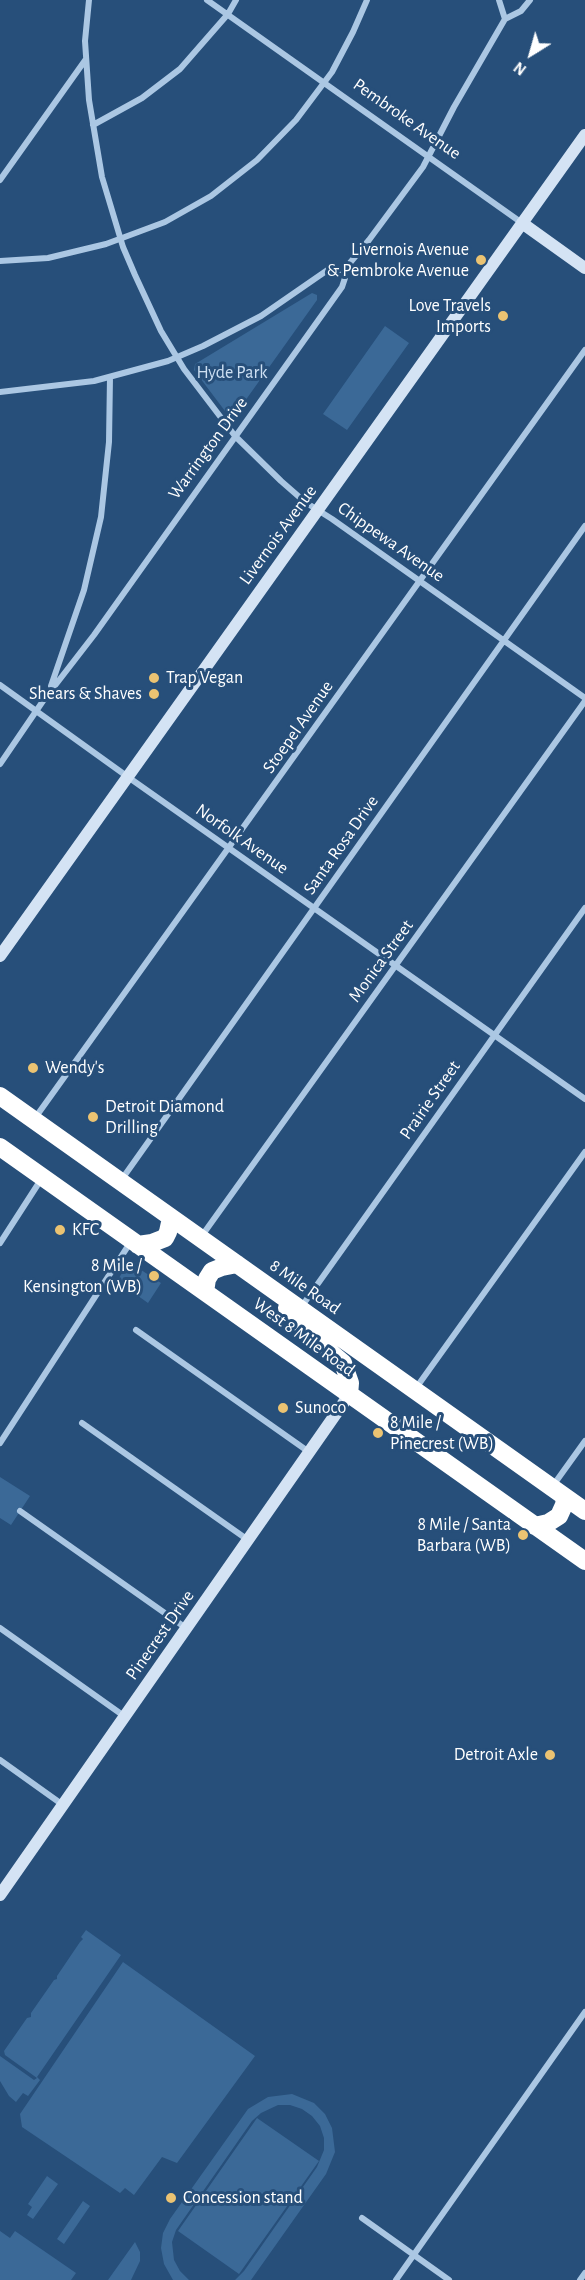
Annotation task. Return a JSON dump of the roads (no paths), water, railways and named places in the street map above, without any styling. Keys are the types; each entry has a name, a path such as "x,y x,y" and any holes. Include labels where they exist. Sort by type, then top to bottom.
{"highway":[{"name":"8 Mile Road","path":"0,1096 585,1511"},
{"name":"West 8 Mile Road","path":"0,1147 585,1561"},
{"path":"135,1242 152,1243 165,1238 171,1218"},
{"path":"205,1292 207,1279 212,1271 237,1264"},
{"path":"267,1286 311,1336 340,1360 349,1378 349,1395"},
{"path":"535,1526 548,1523 559,1516 564,1505 558,1492"}],"street":[{"name":"Chippewa Avenue","path":"89,0 85,23 86,59 93,125 102,177 121,239 147,301 177,357 194,383 235,436 275,476 317,511 332,519 585,699"},
{"name":"Pembroke Avenue","path":"207,0 585,268"},
{"path":"93,125 142,98 170,79 194,56 228,14 236,0"},
{"path":"0,261 58,256 121,239 184,212 236,178 279,138 324,83 345,48 367,0"},
{"path":"499,0 505,19"},
{"name":"Warrington Drive","path":"0,764 342,287 345,278 344,270 403,195 428,157 505,19 521,11 530,0"},
{"path":"0,180 86,59"},
{"name":"Livernois Avenue","path":"0,956 585,135"},
{"path":"0,392 110,377 177,357 223,337 261,316 329,269 344,270"},
{"name":"Stoepel Avenue","path":"34,1120 585,350"},
{"path":"49,693 84,590 101,517 109,442 110,377"},
{"name":"Santa Rosa Drive","path":"121,1181 585,526"},
{"name":"Norfolk Avenue","path":"0,685 585,1099"},
{"name":"Monica Street","path":"201,1238 585,699"},
{"name":"Prairie Street","path":"300,1309 585,908"},
{"path":"415,1390 585,1152"},
{"path":"0,1243 42,1177"},
{"path":"0,1443 135,1242"},
{"path":"136,1330 309,1453"},
{"name":"Pinecrest Drive","path":"0,1893 349,1395"},
{"path":"82,1423 248,1541"},
{"path":"558,1492 585,1441"},
{"path":"20,1511 186,1628"},
{"path":"0,1628 125,1717"},
{"path":"0,1760 63,1805"},
{"path":"396,2280 585,2012"},
{"path":"362,2218 449,2280"},
{"path":"580,2280 585,2273"}],"place":[{"name":"Livernois Avenue & Pembroke Avenue","path":"481,260"},
{"name":"Love Travels Imports","path":"503,316"},
{"name":"Trap Vegan","path":"154,678"},
{"name":"Shears & Shaves","path":"154,694"},
{"name":"Wendy's","path":"33,1068"},
{"name":"Detroit Diamond Drilling","path":"93,1117"},
{"name":"KFC","path":"60,1230"},
{"name":"8 Mile / Kensington (WB)","path":"154,1276"},
{"name":"Sunoco","path":"283,1408"},
{"name":"8 Mile / Pinecrest (WB)","path":"378,1433"},
{"name":"8 Mile / Santa Barbara (WB)","path":"523,1535"},
{"name":"Detroit Axle","path":"550,1755"},
{"name":"Concession stand","path":"171,2198"}],"park label":[{"name":"Hyde Park","path":"232,373"}]}
